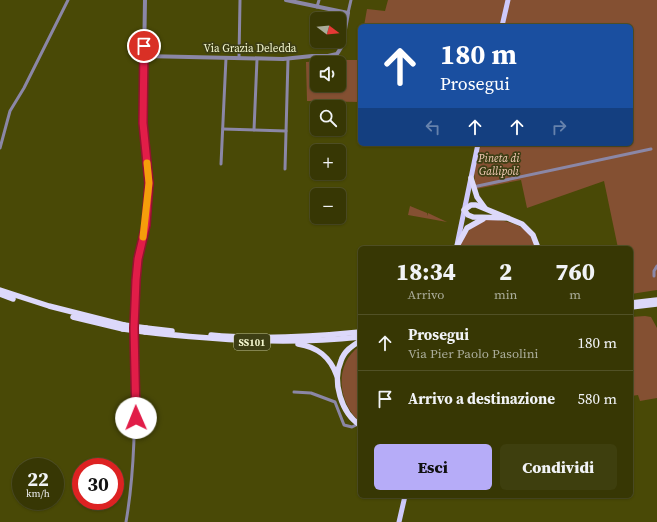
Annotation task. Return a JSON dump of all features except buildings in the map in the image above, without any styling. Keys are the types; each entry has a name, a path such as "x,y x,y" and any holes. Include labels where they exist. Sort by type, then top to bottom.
{"highway":[{"path":"471,178 476,197 487,210"},
{"path":"508,218 471,216 464,210 472,205 517,221 528,230 536,246"},
{"path":"457,246 467,228 480,220 492,217"},
{"name":"SS101","path":"0,290 49,306 123,327"},
{"name":"SS101","path":"0,294 48,310 123,327 226,341 286,343 358,338"},
{"path":"633,302 657,300"},
{"path":"633,307 657,304"},
{"name":"SS101","path":"145,330 226,337 269,338 314,337 358,332"},
{"path":"338,379 340,361 351,346 358,342"},
{"path":"286,343 308,346 321,352 331,362 338,379 342,403 351,418 358,423"}],"main road":[{"path":"502,24 508,0"},
{"path":"456,246 478,146"},
{"path":"399,522 405,498"}],"street":[{"path":"0,148 10,112 24,88 68,0"},
{"path":"126,522 134,466 136,418 134,328 137,268 146,225 149,183 143,123 145,0"},
{"path":"239,58 240,0"},
{"path":"318,7 319,0"},
{"path":"286,1 348,13 351,0"},
{"name":"Via Grazia Deledda","path":"144,56 257,59 288,59 328,56 337,54 342,46 348,13"},
{"path":"221,164 226,58"},
{"path":"254,130 257,59"},
{"path":"285,169 288,59"},
{"path":"223,129 286,131"},
{"path":"473,187 651,149"},
{"path":"654,276 654,271 657,266"},
{"path":"294,392 311,393 335,402 344,426 352,427 358,424"}],"green space":[{"name":"Pineta di Gallipoli","path":"388,0 657,0 657,290 633,294 633,246 618,246 604,181 527,208 521,180 476,189 474,173 481,146 633,146 633,24 364,24 367,9 385,11"},
{"path":"346,60 358,60 358,102 346,102 346,100 307,101 306,62 310,62 310,92 346,92"},
{"path":"410,206 427,213 427,216 428,213 447,222 408,215"},
{"path":"488,219 518,225 528,234 534,246 460,246 466,234 478,224"},
{"path":"633,317 651,317 657,328 657,398 640,401 638,395 633,396"},
{"path":"358,348 358,420 347,405 343,394 342,373 351,354"}],"slow traffic":[{"path":"143,237 146,225 149,183 147,163"}],"route":[{"path":"136,418 134,368 136,280 138,259 146,225 149,183 143,123 144,46"}]}
